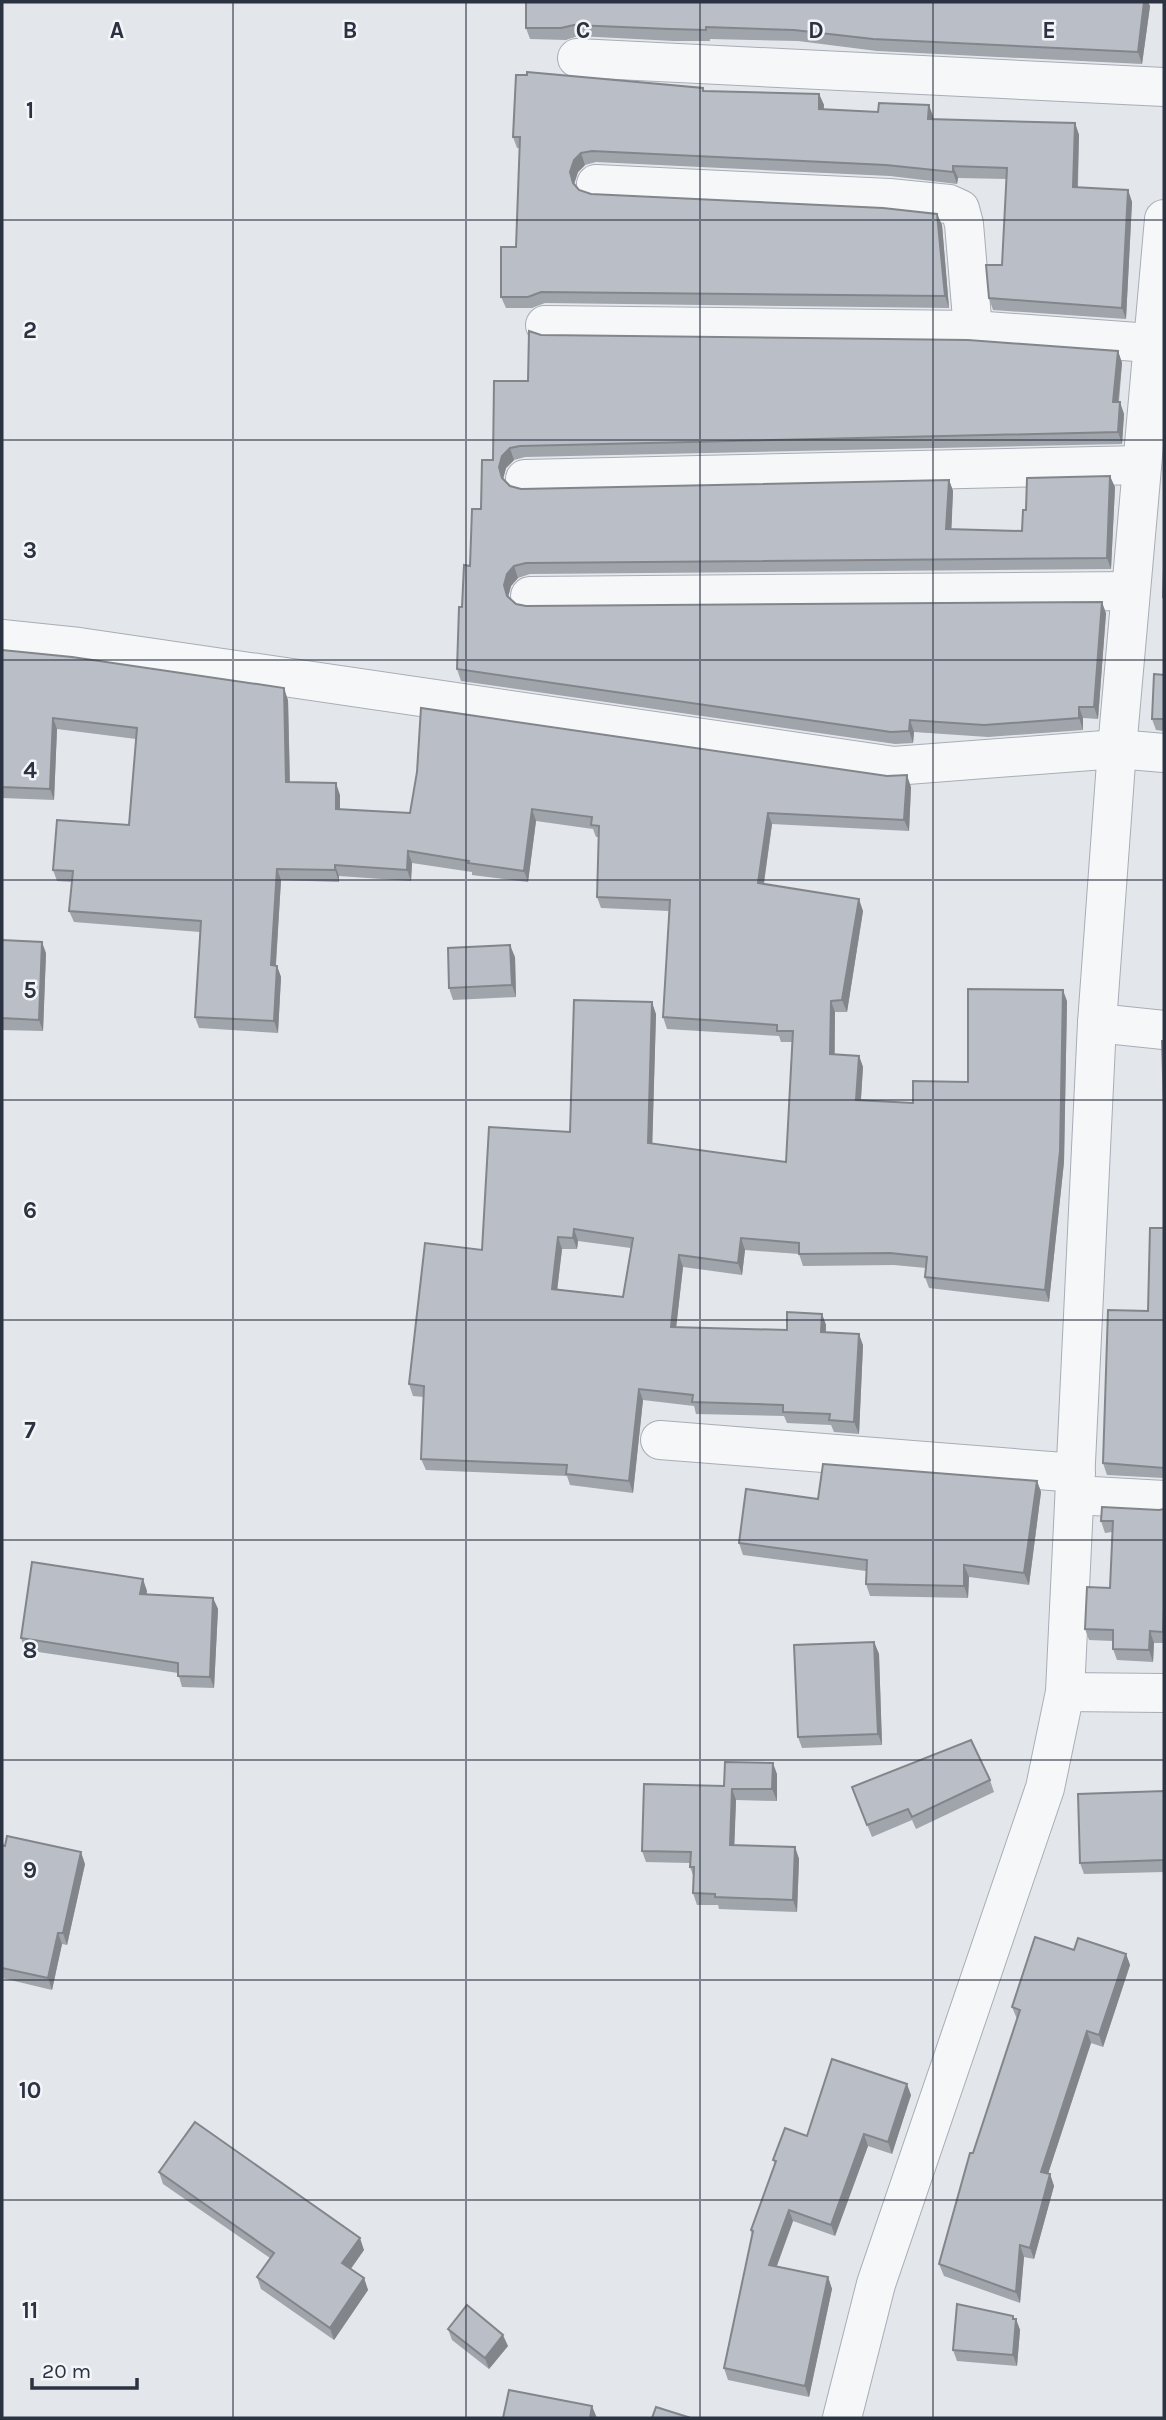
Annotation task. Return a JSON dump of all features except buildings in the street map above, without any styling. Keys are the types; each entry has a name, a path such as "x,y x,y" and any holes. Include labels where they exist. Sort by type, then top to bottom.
{"street":[{"path":"577,58 1164,87"},
{"path":"596,184 888,198 949,204 960,209 964,224 973,330"},
{"path":"842,2418 876,2284 1045,1788 1065,1692 1097,1023 1130,591 1142,465 1159,344 1164,219"},
{"path":"545,325 973,330 1159,344"},
{"path":"525,479 1142,465"},
{"path":"530,596 1130,591"},
{"path":"2,639 93,649 894,766 1117,748 1164,752"},
{"path":"1097,1023 1164,1030"},
{"path":"660,1440 1075,1484 1164,1500"},
{"path":"1065,1692 1164,1693"}]}
